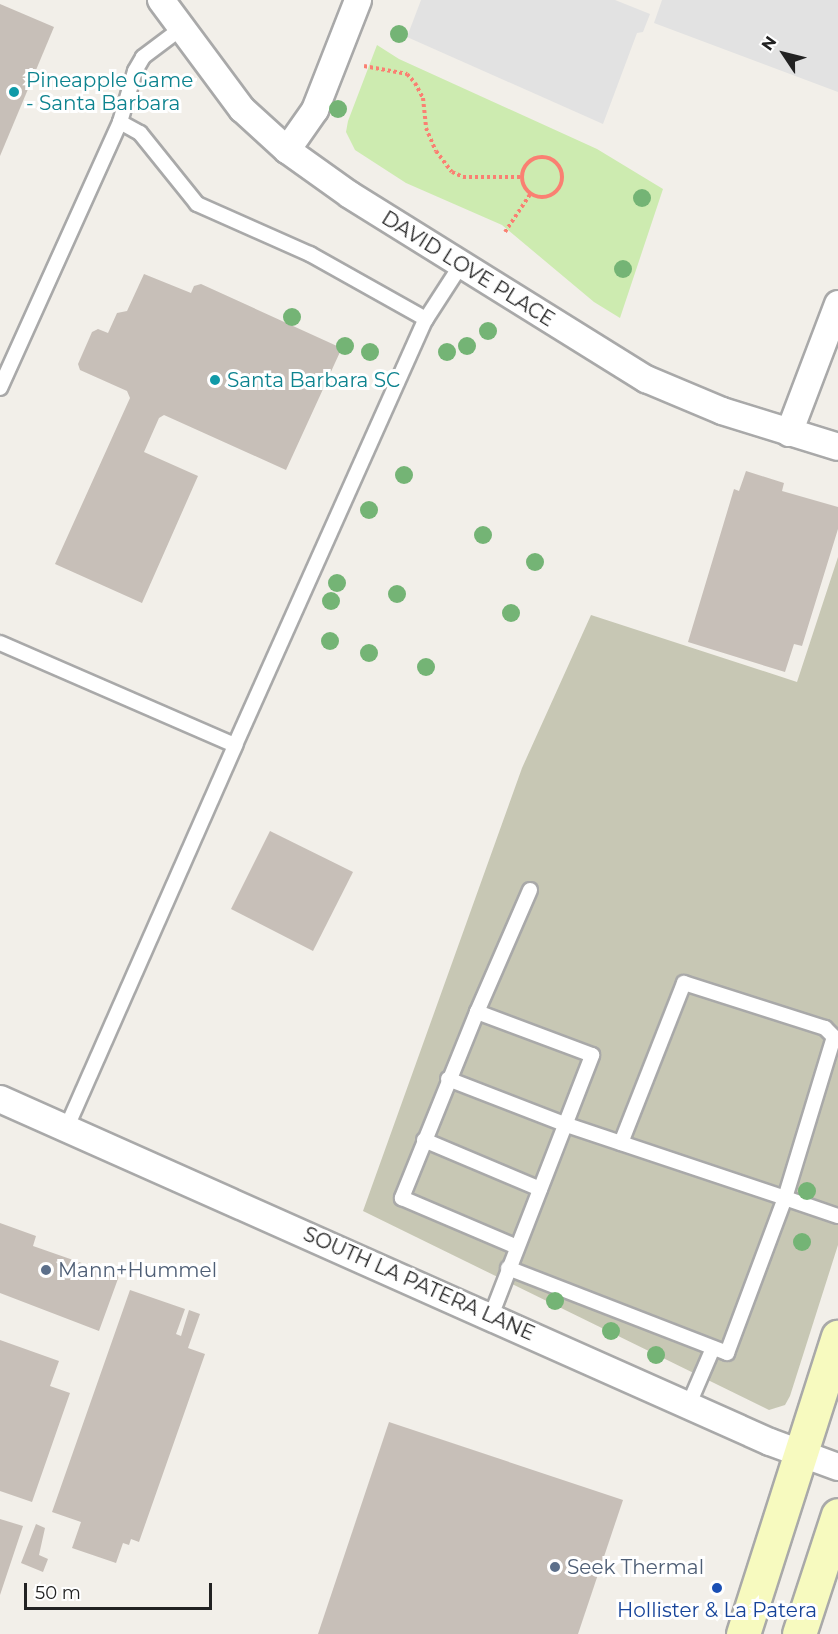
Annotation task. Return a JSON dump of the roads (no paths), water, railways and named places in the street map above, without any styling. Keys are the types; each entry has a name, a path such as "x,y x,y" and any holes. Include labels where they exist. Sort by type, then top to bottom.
{"main road":[{"path":"742,1634 838,1337"},
{"path":"799,1634 838,1515"}],"street":[{"name":"DAVID LOVE PLACE","path":"161,0 242,109 287,150 350,195 646,379 722,411 838,447"},
{"path":"287,150 315,110 358,0"},
{"path":"789,433 838,304"},
{"name":"SOUTH LA PATERA LANE","path":"0,1099 800,1454 838,1467"}],"lane":[{"path":"0,388 120,122 143,57 183,27"},
{"path":"120,122 140,133 197,204 310,254 426,319"},
{"path":"66,1129 426,319 461,264"},
{"path":"0,643 236,745"},
{"path":"517,1247 402,1198 448,1078 531,890"},
{"path":"508,1268 728,1353 785,1198 834,1037 825,1028 684,983 621,1143"},
{"path":"477,1012 592,1055 491,1316"},
{"path":"448,1078 564,1124 838,1216"},
{"path":"424,1140 540,1189"},
{"path":"689,1404 713,1348"}],"place":[{"name":"Pineapple Game - Santa Barbara","path":"14,92"},
{"name":"Santa Barbara SC","path":"215,380"},
{"name":"Mann+Hummel","path":"46,1270"},
{"name":"Seek Thermal","path":"555,1567"},
{"name":"Hollister & La Patera","path":"717,1588"}]}
